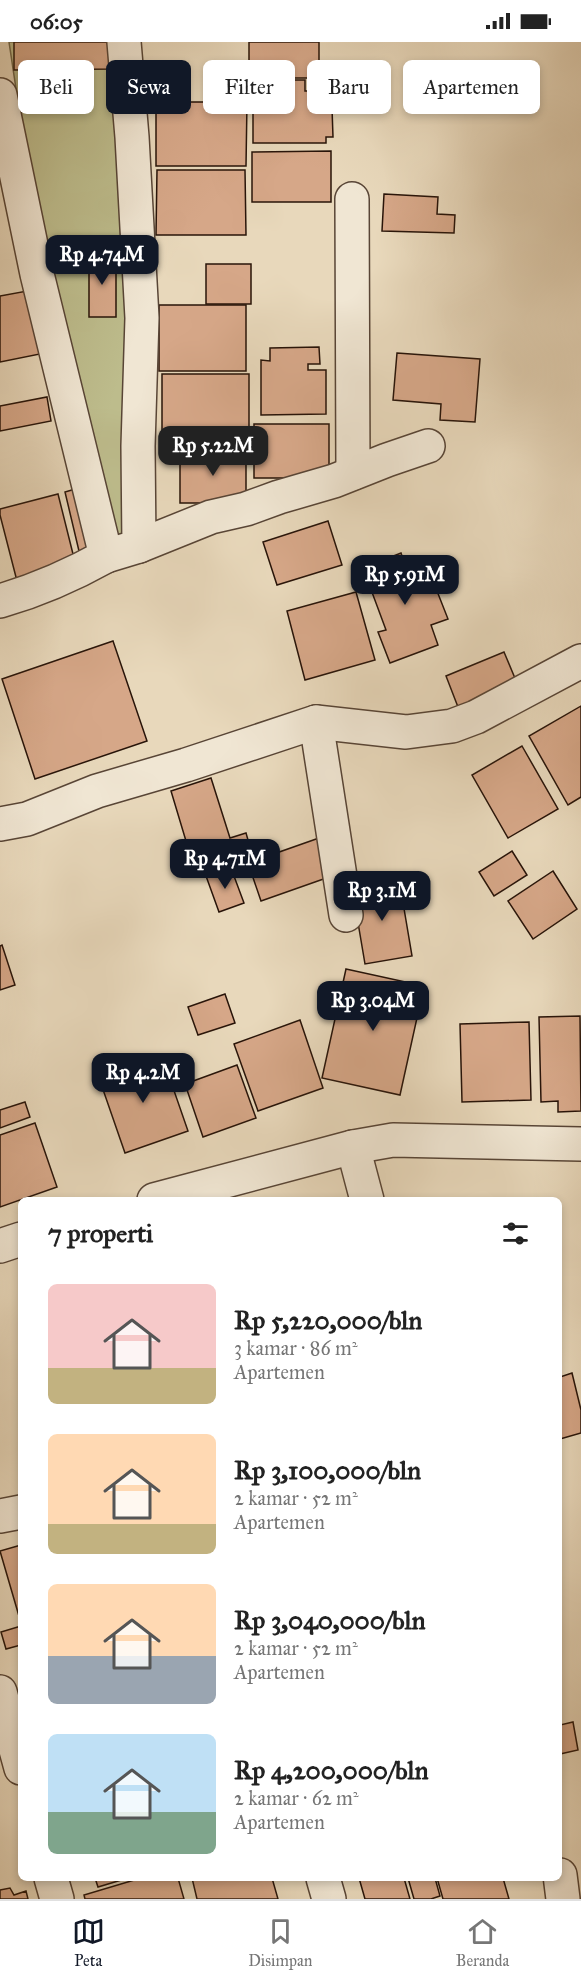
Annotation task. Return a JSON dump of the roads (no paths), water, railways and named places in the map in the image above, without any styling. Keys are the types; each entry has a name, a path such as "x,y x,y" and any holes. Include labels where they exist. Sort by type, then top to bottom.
{"street":[{"path":"124,42 132,137 142,318 138,446 139,546"},
{"path":"0,95 37,274 106,556"},
{"path":"352,199 353,473"},
{"path":"0,601 34,591 66,578 106,556 139,546 212,517 246,509 428,446"},
{"path":"1,822 27,819 97,791 186,765 315,722 406,732 452,726 476,717 581,661"},
{"path":"315,722 346,915"},
{"path":"165,1197 352,1147 393,1140 581,1144"},
{"path":"352,1147 366,1197"},
{"path":"0,1246 18,1240"},
{"path":"0,1516 18,1513"},
{"path":"0,1692 18,1757"},
{"path":"52,1881 57,1899"},
{"path":"324,1881 329,1899"},
{"path":"561,1881 563,1899"}]}
